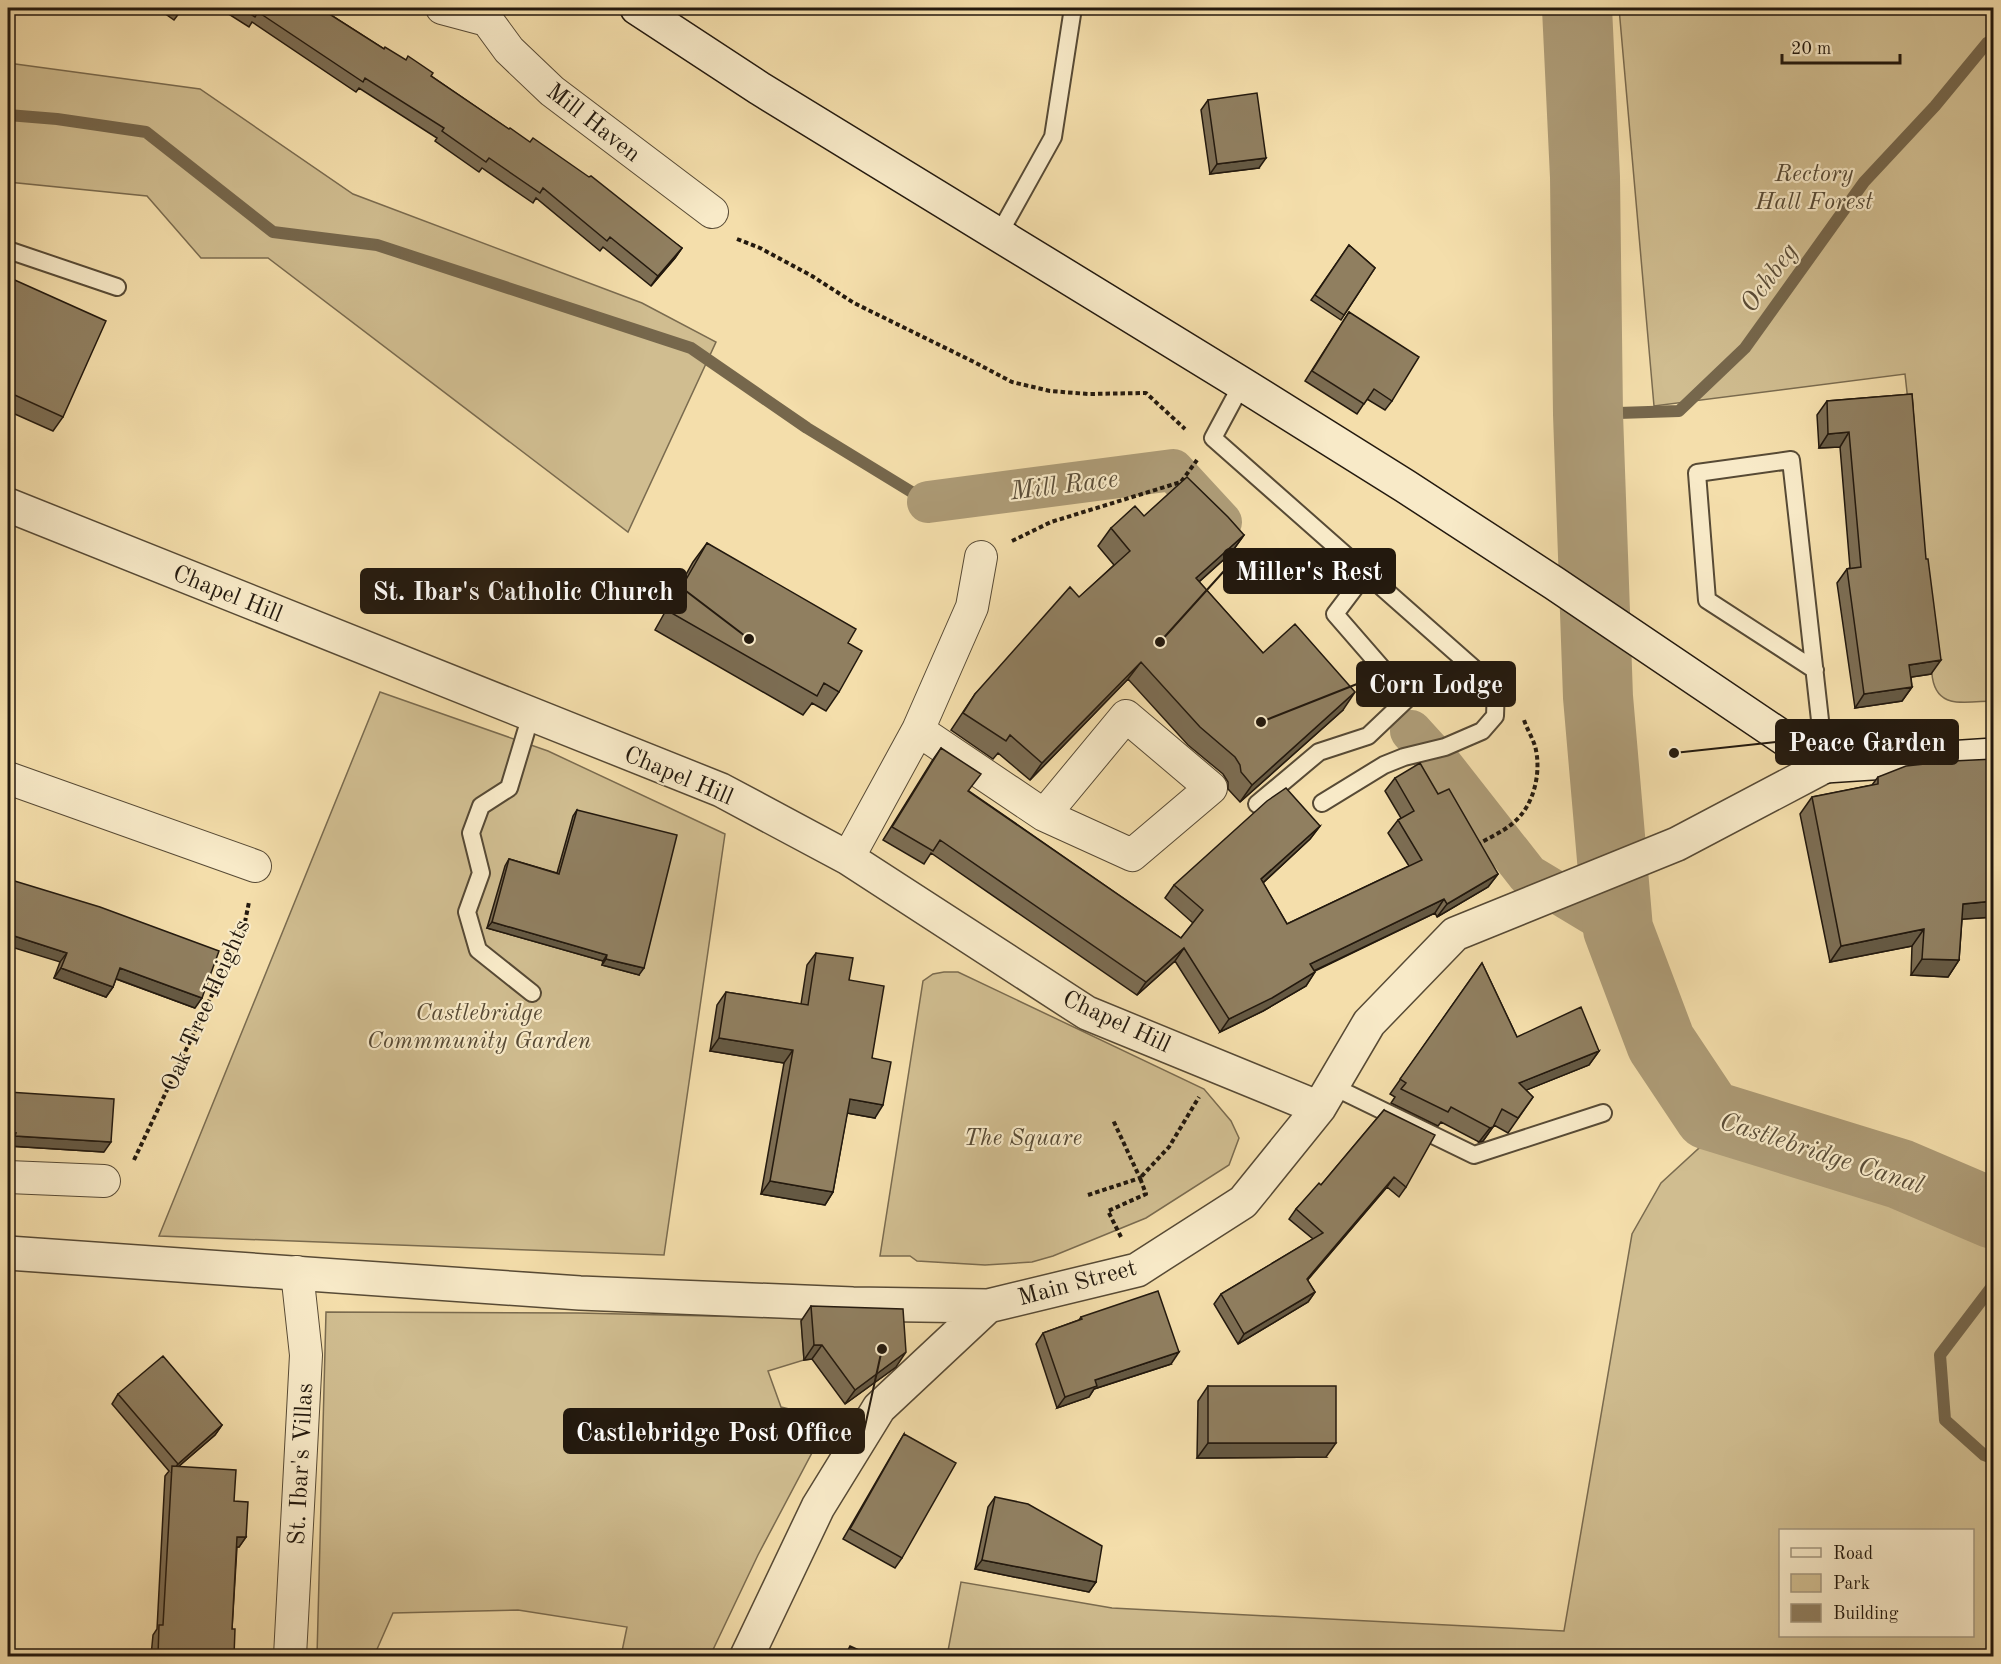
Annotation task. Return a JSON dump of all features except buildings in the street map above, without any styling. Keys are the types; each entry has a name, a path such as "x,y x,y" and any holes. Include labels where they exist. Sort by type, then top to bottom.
{"street":[{"name":"Mill Haven","path":"442,8 492,14 509,50 552,91 712,212"},
{"path":"637,8 759,88 1242,384 1554,583 1825,766 1994,755"},
{"name":"Chapel Hill","path":"8,505 721,790 848,858 1087,1013 1217,1066 1326,1097"},
{"path":"848,858 918,730 972,608 981,557"},
{"path":"918,730 1044,814 1132,855 1211,788 1126,716 1044,814"},
{"name":"Main Street","path":"747,1656 818,1507 879,1408 988,1306 1137,1270 1243,1202 1326,1097 1369,1023 1455,934 1677,844 1825,766"},
{"path":"8,777 255,866"},
{"path":"8,1177 104,1181"},
{"path":"8,1253 591,1293 853,1304 988,1306"},
{"name":"St. Ibar's Villas","path":"290,1656 306,1355 297,1272"}],"lane":[{"path":"999,234 1053,137 1073,8"},
{"path":"8,250 117,287"},
{"path":"1242,384 1209,443 1366,573 1496,688 1495,716 1482,731 1433,751 1404,757 1384,765 1322,803"},
{"path":"1815,670 1707,600 1697,472 1791,460 1815,670 1825,766"},
{"path":"1257,804 1319,752 1368,736 1408,698 1335,614 1366,573"},
{"path":"531,715 509,788 481,806 471,833 481,873 466,912 478,950 532,993"},
{"path":"1326,1097 1474,1155 1603,1113"}],"path":[{"path":"712,212 705,226 760,248 812,276 854,303 1012,382 1050,391 1088,394 1146,393 1209,443 1180,482 1051,522 981,557"},
{"path":"1476,845 1512,824 1523,812 1538,773 1535,747 1521,713 1496,688"},
{"name":"Oak Tree Heights","path":"104,1181 133,1161 244,927 255,866"},
{"path":"1088,1195 1140,1178 1169,1147 1217,1066"},
{"path":"1113,1120 1146,1194 1108,1211 1137,1270"}],"green space":[{"name":"Rectory Hall Forest","path":"1619,8 1993,8 1993,701 1951,701 1937,691 1934,683 1932,665 1934,639 1905,374 1654,406"},
{"path":"8,63 200,89 353,194 642,303 716,342 628,532 268,258 201,258 147,196 8,182"},
{"name":"Castlebridge Commmunity Garden","path":"380,692 548,751 725,834 664,1255 159,1236"},
{"name":"The Square","path":"958,972 1204,1089 1231,1121 1239,1138 1229,1165 1146,1218 1053,1256 1032,1262 985,1265 917,1261 910,1256 880,1256 923,981 933,974"},
{"path":"1709,1115 1993,1217 1993,1656 947,1656 961,1582 1112,1608 1564,1631 1632,1234 1661,1183 1699,1148"},
{"path":"326,1312 578,1313 801,1318 804,1360 768,1371 781,1407 822,1417 824,1430 758,1555 710,1656 621,1656 627,1627 518,1610 393,1613 374,1656 317,1656"}],"waterway":[{"name":"Castlebridge Canal","path":"1577,8 1585,177 1588,414 1598,697 1618,929 1661,1043 1709,1115 1900,1174 1994,1214"},
{"name":"Ochbeg","path":"1588,414 1679,411 1745,348 1864,182 1935,106 1987,43 1994,39"},
{"path":"8,115 57,119 146,132 273,232 377,245 691,348 807,428 928,502"},
{"name":"Mill Race","path":"928,502 1173,470 1221,522"},
{"path":"1411,731 1441,764 1528,875 1618,929"},
{"path":"1994,1284 1940,1355 1945,1420 1984,1455 1994,1459"}],"place":[{"name":"St. Ibar's Catholic Church","path":"749,639"},
{"name":"Miller's Rest","path":"1160,642"},
{"name":"Corn Lodge","path":"1261,722"},
{"name":"Peace Garden","path":"1674,753"},
{"name":"Castlebridge Post Office","path":"882,1349"}]}
